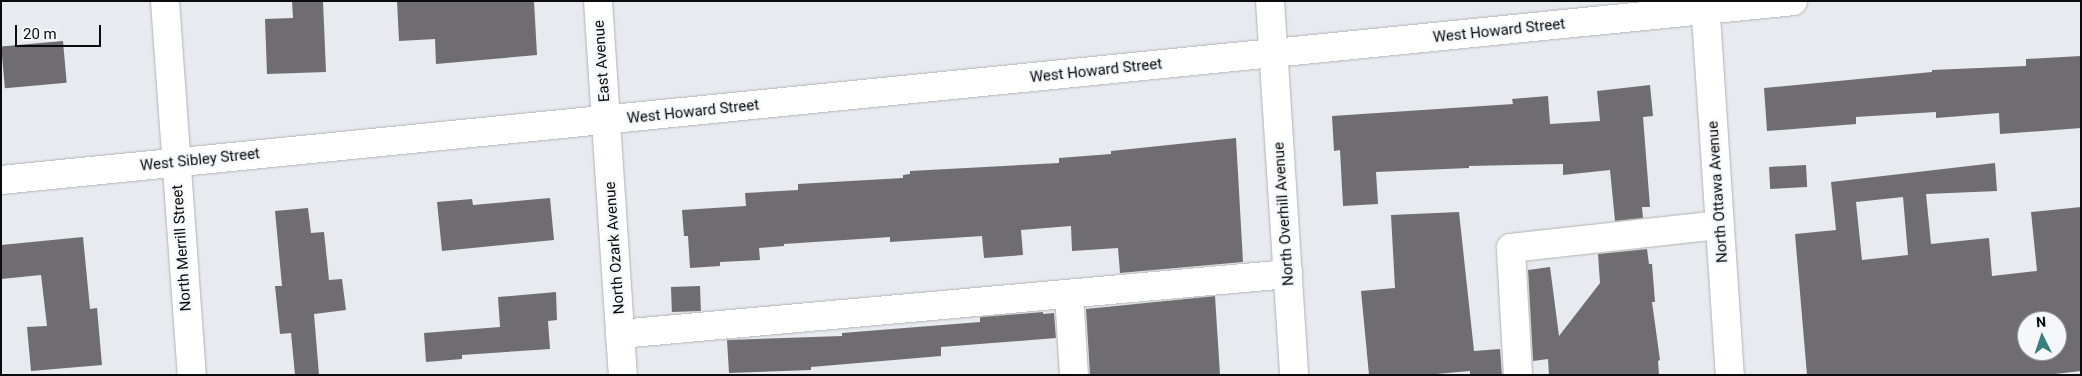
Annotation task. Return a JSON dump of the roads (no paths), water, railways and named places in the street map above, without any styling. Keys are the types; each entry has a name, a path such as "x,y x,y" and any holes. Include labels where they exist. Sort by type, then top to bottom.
{"street":[{"name":"North Merrill Street","path":"165,1 192,375"},
{"name":"East Avenue","path":"598,1 606,120"},
{"name":"North Overhill Avenue","path":"1270,1 1294,375"},
{"name":"West Howard Street","path":"400,140 1274,54 1706,6 1793,1"},
{"name":"North Ottawa Avenue","path":"1706,6 1730,375"},
{"name":"North Ozark Avenue","path":"606,120 623,375"},
{"name":"West Sibley Street","path":"1,180 400,140"},
{"path":"1518,375 1511,248 1720,225"},
{"path":"620,334 1288,274"},
{"path":"1069,294 1074,375"}]}
